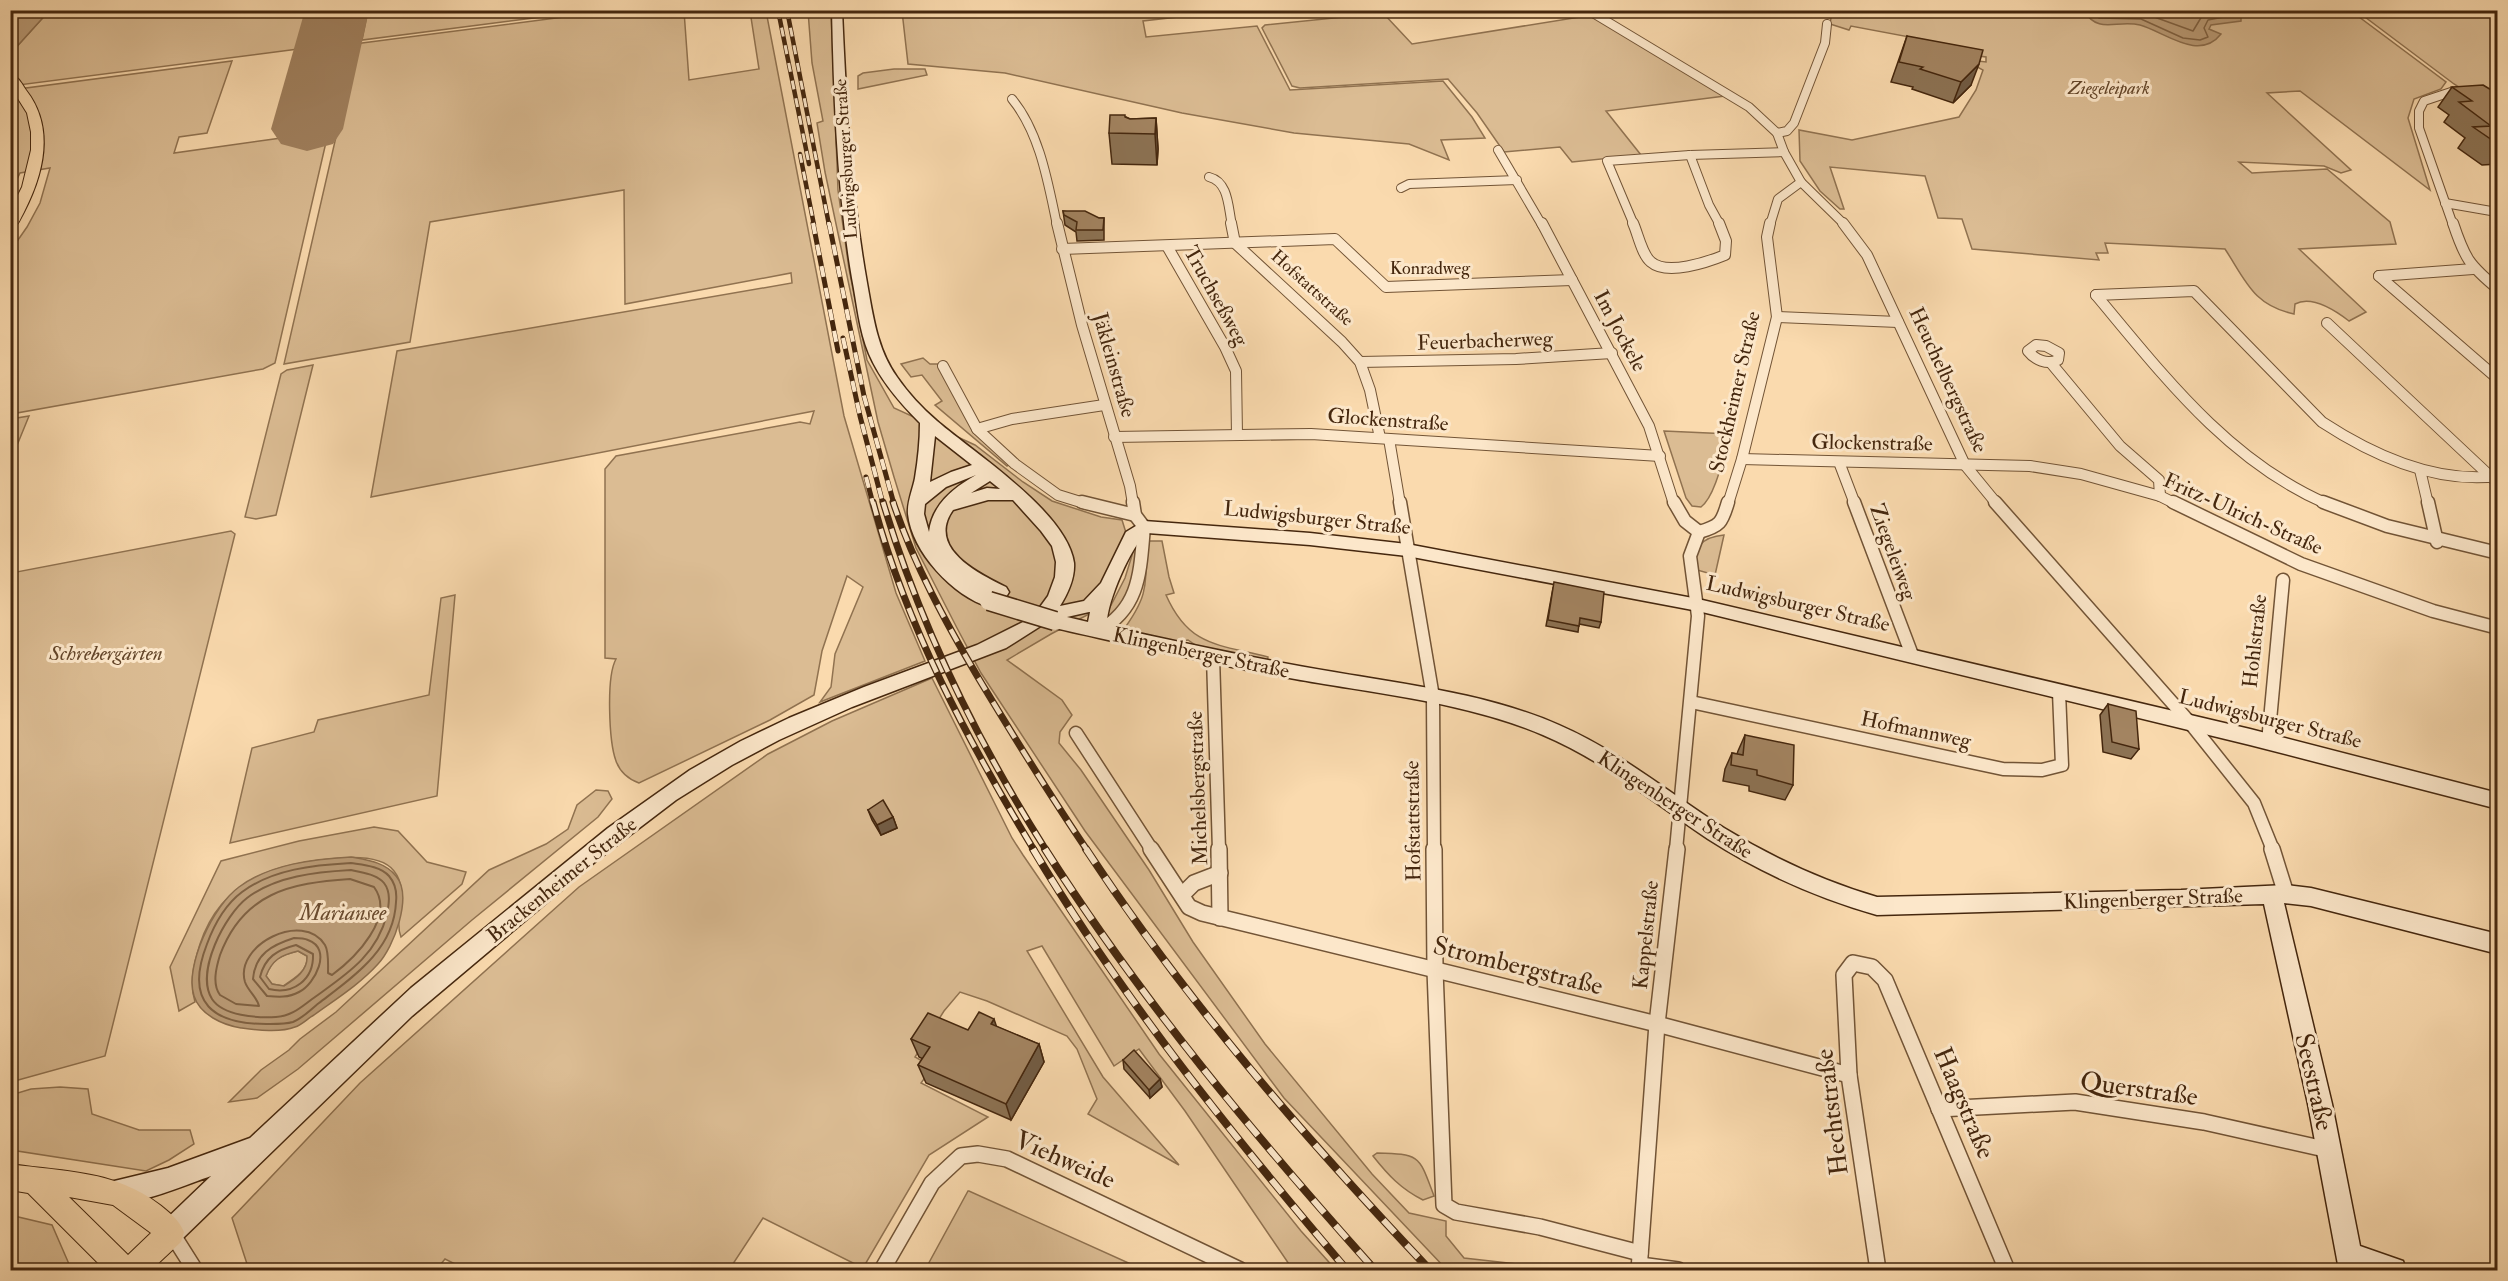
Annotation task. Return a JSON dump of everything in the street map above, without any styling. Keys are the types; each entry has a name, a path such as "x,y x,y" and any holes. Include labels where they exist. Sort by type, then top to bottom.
{"main road":[{"path":"10,77 22,90 35,114 37,128 36,162 30,188 10,225"},
{"path":"23,1179 78,1184 115,1192 171,1232"},
{"path":"23,1179 124,1270"},
{"name":"Brackenheimer Straße","path":"132,1270 171,1232"}],"street":[{"name":"Ludwigsburger Straße","path":"837,10 847,213 867,323 879,361 908,401 928,422 1017,495 1047,525 1061,544 1065,563 1061,590 1039,618 1021,630"},
{"path":"1588,10 1749,107 1777,133 1787,131 1794,123 1825,43 1827,24"},
{"path":"2465,95 2451,92 2424,101 2419,111 2419,128 2464,256 2473,269 2498,289"},
{"name":"Jäkleinstraße","path":"1012,99 1022,106 1052,201 1062,249 1104,405 1139,521 1143,556 1132,597 1124,612 1113,623 1098,631"},
{"name":"Heuchelbergstraße","path":"1777,133 1784,152 1801,182 1849,229 1867,255 1965,465 2191,724"},
{"name":"Im Jockele","path":"1498,150 1517,180 1612,353 1649,426 1675,506 1688,526 1699,532"},
{"path":"1690,155 1709,207 1725,238 1725,255 1713,261 1676,267 1657,266 1649,261 1606,162 1690,155 1784,152"},
{"path":"1209,177 1218,179 1224,186 1235,243"},
{"path":"1401,188 1409,183 1517,180"},
{"name":"Stockheimer Straße","path":"1699,532 1713,528 1722,521 1742,459 1777,317 1767,237 1778,199 1801,182"},
{"path":"2445,203 2491,210 2498,215"},
{"name":"Konradweg","path":"1062,249 1335,239 1344,245 1380,283 1394,288 1572,280"},
{"name":"Hofstattstraße","path":"1235,243 1342,342 1360,362 1385,439 1432,697 1435,970 1444,1205 1456,1212 1540,1227 1640,1263"},
{"name":"Truchseßweg","path":"1167,246 1226,347 1236,371 1237,435"},
{"path":"2473,269 2379,276 2498,379"},
{"path":"2495,477 2465,478 2420,470 2364,448 2343,437 2322,422 2194,291 2096,296 2222,436 2288,484 2376,524 2437,542 2498,553"},
{"path":"1777,317 1898,321"},
{"path":"2327,323 2495,477"},
{"name":"Feuerbacherweg","path":"1360,362 1516,359 1612,353"},
{"path":"2051,363 2120,446 2159,480 2160,496"},
{"name":"Ludwigsburger Straße","path":"943,366 977,429 1016,464 1058,495 1139,521 1407,550 1698,605 2268,742 2498,801"},
{"path":"977,429 1012,420 1104,405"},
{"name":"Klingenberger Straße","path":"928,422 928,451 916,513 924,539 933,555 944,570 965,587 1060,616 1098,631 1213,657 1432,697 1482,708 1551,730 1612,763 1738,848 1791,876 1831,893 1877,906 2279,894 2334,902 2498,944"},
{"name":"Glockenstraße","path":"1114,436 1311,434 1660,456"},
{"name":"Glockenstraße","path":"1742,459 1965,465"},
{"name":"Ziegeleiweg","path":"1839,462 1912,656"},
{"name":"Fritz-Ulrich-Straße","path":"1965,465 2030,466 2081,474 2160,496 2301,564 2433,610 2498,628"},
{"path":"2420,470 2437,542"},
{"path":"919,500 932,487 949,477 987,471"},
{"path":"987,471 944,508 938,523 937,536 953,563 994,596"},
{"path":"944,508 987,494 1017,495"},
{"path":"1098,631 1097,618 1109,585 1139,521"},
{"path":"1698,605 1690,556 1699,532"},
{"name":"Hohlstraße","path":"2268,742 2283,580"},
{"path":"1060,616 1089,606 1109,585"},
{"name":"Kappelstraße","path":"1640,1263 1657,1024 1681,810 1698,605"},
{"name":"Brackenheimer Straße","path":"171,1232 401,1011 581,861 646,812 725,760 794,726 917,674 980,651 1021,630"},
{"name":"Michelsbergstraße","path":"1213,657 1220,918"},
{"name":"Hofmannweg","path":"1691,702 2003,768 2042,770 2062,765 2059,692"},
{"path":"2191,724 2254,803 2268,834 2279,894"},
{"name":"Strombergstraße","path":"1076,733 1189,907 1220,918 1657,1024 1849,1074"},
{"path":"1182,895 1186,887 1196,880 1220,873"},
{"name":"Seestraße","path":"2279,894 2351,1263"},
{"name":"Hechtstraße","path":"1867,963 1853,963 1844,975 1849,1074 1878,1270"},
{"name":"Haagstraße","path":"1867,963 1878,970 1885,980 2007,1270"},
{"name":"Querstraße","path":"1939,1109 2075,1102 2205,1122 2329,1150"},
{"path":"115,1192 177,1177 260,1145"},
{"name":"Viehweide","path":"882,1270 932,1183 961,1156 978,1154 1007,1159 1240,1270"},
{"path":"171,1232 195,1270"},
{"path":"1640,1263 1678,1270"},
{"path":"2351,1263 2394,1270"}],"green space":[{"path":"368,10 589,11 362,40"},
{"path":"49,11 359,11 352,42 11,86 11,53"},
{"path":"610,11 684,11 689,80 759,69 750,11 766,11 844,416 896,593 925,661 820,702 831,687 835,654 863,587 847,576 822,651 814,695 770,720 639,783 620,769 612,740 610,694 616,659 605,658 605,469 616,456 800,422 810,424 814,411 371,497 397,351 792,283 791,273 625,304 624,190 430,222 410,342 284,364 357,45"},
{"path":"808,11 831,11 838,190 849,269 867,360 894,408 975,445 1052,501 1101,517 1122,520 1127,536 1093,612 1007,660 1062,700 1072,715 1060,732 1059,743 1081,770 1149,870 1193,942 1265,1044 1372,1174 1409,1213 1446,1221 1446,1236 1464,1258 1571,1270 1447,1270 1284,1098 1085,831 981,673 916,548 878,422 825,172 817,123 823,121 812,63"},
{"path":"902,11 1212,11 1214,13 1143,21 1146,37 1257,26 1290,90 1443,81 1472,117 1485,138 1441,140 1449,160 1409,144 1294,133 1182,113 1005,73 908,64"},
{"name":"Ziegeleipark","path":"1785,11 2351,11 2446,82 2441,89 2414,99 2408,118 2430,190 2300,91 2267,93 2351,170 2341,173 2324,166 2239,162 2252,173 2327,169 2390,222 2396,244 2299,249 2366,312 2349,321 2331,309 2309,301 2295,304 2294,314 2269,305 2252,290 2225,249 2105,243 2108,253 2096,253 2099,260 1972,249 1962,219 1938,218 1925,176 1830,167 1844,209 1840,209 1820,191 1800,161 1799,130 1852,140 1959,117 1976,90 1983,70 1970,63 1986,62 1986,57 1979,56 1979,50 1851,26 1849,30 1830,24 1831,18"},
{"path":"2357,11 2497,11 2497,112 2454,84"},
{"path":"1383,13 1412,44 1592,15 1725,96 1606,111 1641,155 1572,162 1560,147 1504,152 1477,113 1448,79 1300,88 1292,86 1262,28 1265,25"},
{"path":"348,47 275,363 263,369 11,414 11,250 40,203 50,168 20,173 11,192 11,90 232,61 207,133 179,137 174,153 281,138 308,51"},
{"path":"894,69 925,69 927,75 858,89 858,76 863,73"},
{"path":"923,358 930,364 938,364 974,429 1010,464 1007,466 935,405 942,401 922,375 911,377 901,364"},
{"path":"313,365 276,515 256,519 245,517 281,374 287,370"},
{"path":"29,416 11,460 11,419"},
{"path":"1664,431 1730,434 1715,484 1701,507 1692,506 1686,498"},
{"name":"Schrebergärten","path":"231,531 235,534 105,1056 11,1082 11,573"},
{"path":"1724,535 1715,575 1697,570 1696,555 1700,545 1710,538"},
{"path":"1146,541 1162,541 1174,593 1166,595 1185,625 1207,641 1268,657 1267,663 1204,651 1188,640 1172,642 1121,633 1137,609 1144,590"},
{"path":"1134,549 1140,551 1125,602 1107,621 1106,615 1125,578"},
{"path":"455,595 437,796 230,843 252,748 314,732 318,720 429,695 441,598"},
{"path":"932,678 1012,838 1023,855 1159,1054 1301,1231 1336,1270 1293,1270 1185,1111 1139,1049 1114,1066 1042,946 1027,951 1103,1077 1179,1165 1088,1114 1097,1099 1077,1049 1067,1036 987,1001 960,992 944,1011 915,1057 933,1067 921,1083 988,1117 929,1155 863,1268 763,1218 729,1270 467,1270 445,1259 436,1270 249,1270 232,1218 360,1083 579,887 768,754 832,721"},
{"path":"596,790 608,791 612,799 598,817 472,920 298,1069 257,1098 229,1102 261,1070 336,1012 489,870 546,844 568,829 577,805"},
{"path":"374,827 398,831 427,862 466,872 462,884 401,937 399,879 389,866 377,860 342,858 318,860 275,870 255,878 222,903 210,922 194,965 192,987 195,1002 179,1011 170,967 221,861 299,841"},
{"path":"298,951 307,956 303,970 283,986 272,984 266,976 271,965 282,956"},
{"path":"60,1087 88,1089 92,1114 139,1130 190,1130 194,1144 146,1171 11,1150 11,1095 31,1089"},
{"path":"1377,1153 1410,1156 1416,1160 1425,1173 1434,1196 1423,1200 1401,1186 1373,1156"},
{"path":"969,1191 1144,1270 925,1270"},
{"path":"10,1215 52,1225 69,1264 63,1270 11,1270"}],"water":[{"path":"2241,10 2241,21 2211,25 2209,29 2221,34 2212,42 2203,45 2182,43 2140,25 2102,24 2090,18 2084,11"},
{"path":"10,11 49,11 11,53"},
{"name":"Mariansee","path":"351,857 381,865 392,871 401,885 403,896 399,921 390,946 378,964 339,997 300,1025 289,1029 241,1028 220,1022 201,1009 194,996 193,969 203,937 211,921 229,896 251,879 278,868 307,861","holes":["298,951 307,956 303,970 284,986 272,984 266,976 274,962 282,956"]}],"building":[{"path":"1907,36 1983,50 1979,64 1961,82 1920,69 1923,67 1899,62"},
{"path":"2483,85 2498,94 2498,144 2473,127 2491,126 2459,102 2472,101 2452,87"},
{"path":"1110,115 1125,115 1130,119 1156,118 1155,134 1109,133"},
{"path":"1063,211 1085,211 1104,218 1103,230 1076,230 1077,222 1064,215"},
{"path":"1554,582 1604,592 1601,622 1580,618 1579,626 1548,620"},
{"path":"2108,704 2136,711 2139,749 2112,742"},
{"path":"1745,735 1794,745 1793,785 1757,775 1757,770 1731,765 1732,753 1743,755"},
{"path":"883,800 893,817 877,825 868,810"},
{"path":"979,1012 994,1019 991,1024 1039,1044 1006,1104 918,1065 930,1047 911,1039 928,1013 968,1030"},
{"path":"1134,1050 1160,1079 1149,1090 1123,1060"}],"runway":[{"path":"307,129 337,10"}],"railway":[{"path":"778,10 809,164"},
{"path":"787,10 829,225"},
{"path":"800,154 814,225"},
{"path":"813,223 838,351"},
{"path":"829,223 864,396 894,504"},
{"path":"843,338 883,504"},
{"path":"866,477 873,504"},
{"path":"873,502 903,593 941,682 1034,850"},
{"path":"883,502 914,593 952,682 997,767 1046,850"},
{"path":"893,502 921,571 955,637 1019,744 1087,850"},
{"path":"1033,849 1104,960 1181,1066 1262,1169 1347,1270"},
{"path":"1045,849 1120,960 1201,1066 1375,1270"},
{"path":"1086,849 1164,960 1249,1067 1338,1170 1430,1270"}]}
